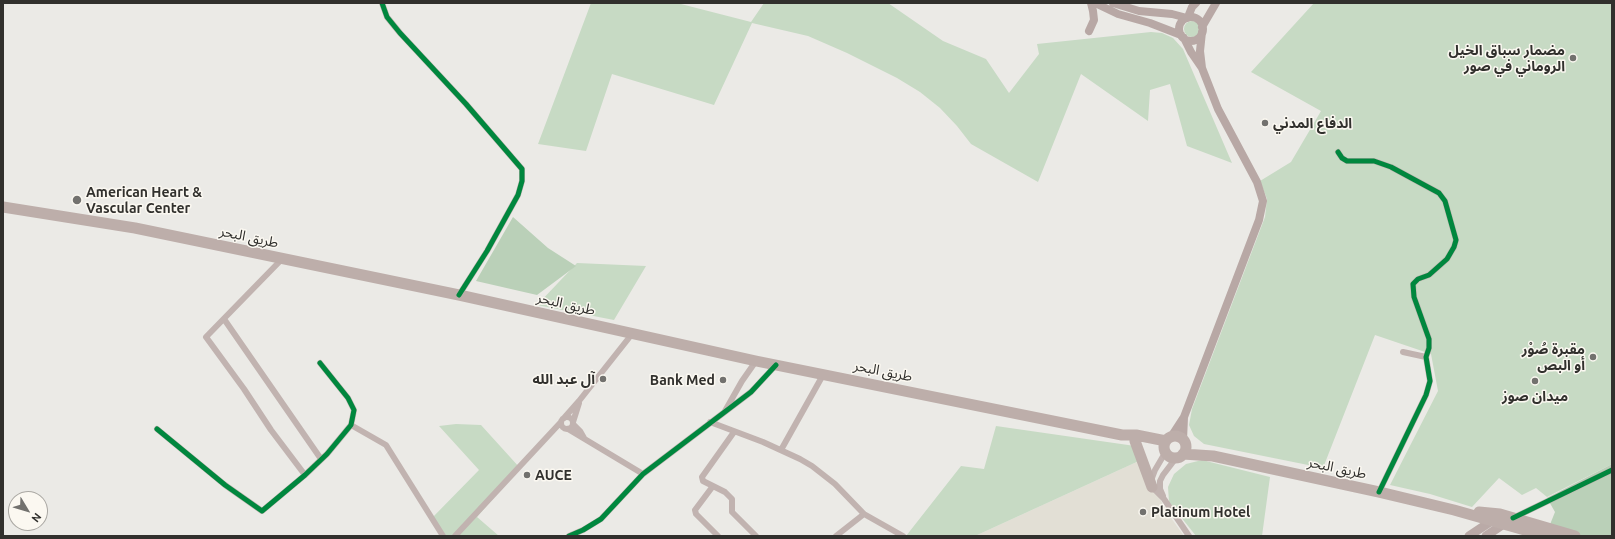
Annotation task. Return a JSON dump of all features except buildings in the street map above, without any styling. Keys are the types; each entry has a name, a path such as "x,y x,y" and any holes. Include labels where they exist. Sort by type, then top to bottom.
{"highway":[{"name":"طريق البحر","path":"3,207 135,228 459,295 823,375 1122,434 1148,436 1166,445"},
{"name":"طريق البحر","path":"1122,434 1135,441 1166,445"},
{"path":"1179,437 1183,441 1185,446 1180,456 1168,456 1166,445 1179,437"},
{"path":"1135,441 1152,487"},
{"name":"طريق البحر","path":"1183,441 1213,456"},
{"name":"طريق البحر","path":"1180,456 1213,456 1379,492 1499,520 1546,536"},
{"name":"طريق البحر","path":"1499,520 1513,518 1575,536"}],"main road":[{"path":"1089,31 1094,20 1094,11 1090,3"},
{"path":"1095,3 1118,14 1150,23 1189,40 1194,40 1199,37 1216,3"},
{"path":"1113,3 1139,11 1172,14 1196,18 1199,20 1202,30 1200,51 1202,68"},
{"path":"1166,445 1184,417 1259,220 1263,201 1257,182 1218,109 1202,68 1182,37 1179,27 1183,20 1188,17 1192,7 1196,3"},
{"path":"1183,441 1184,417"},
{"path":"1469,536 1499,520"},
{"path":"1486,536 1499,520"}],"street":[{"path":"382,3 387,17 400,33 466,104 522,169 522,181 518,195 487,251 459,295"},
{"path":"1338,152 1342,158 1347,161 1374,161 1392,167 1440,193 1445,201 1456,240 1447,259 1428,275 1418,279 1413,284 1414,297 1429,339 1429,348 1426,357 1430,381 1426,395 1379,492"},
{"path":"282,259 206,337 244,389 271,430 305,475"},
{"path":"224,319 321,459"},
{"path":"455,536 579,401 632,334"},
{"path":"1402,352 1426,357"},
{"path":"724,412 742,381 756,361"},
{"path":"157,429 225,485 262,511 305,475 351,425 354,410 348,398 320,363"},
{"path":"569,536 583,530 601,518 643,474 751,392 776,365"},
{"path":"781,450 823,375"},
{"path":"547,437 570,426 579,401"},
{"path":"562,420 571,418 570,426"},
{"path":"562,420 562,426 570,426 580,431 584,438 643,474"},
{"path":"710,422 763,442 812,466 835,484 864,514 903,536"},
{"path":"351,425 386,445 443,536"},
{"path":"734,432 702,477 703,480 726,492 732,499 732,512 756,536"},
{"path":"1166,445 1152,478 1152,487 1164,499 1189,536"},
{"path":"1164,499 1160,489 1160,482 1163,475 1180,456"},
{"path":"1513,518 1612,470"},
{"path":"713,486 695,510 696,514 718,536"},
{"path":"836,536 864,514"}],"shaded area":[{"path":"1141,460 1166,511 1184,536 975,536"}],"green space":[{"path":"591,3 677,3 751,22 764,3 888,3 943,41 986,59 1009,93 1039,54 1037,44 1151,32 1162,33 1173,38 1183,49 1232,163 1187,146 1170,84 1150,90 1148,121 1081,74 1038,182 971,144 940,108 920,92 897,78 847,53 808,36 752,23 714,105 612,74 586,151 538,144"},
{"path":"1314,3 1612,3 1612,464 1547,497 1536,488 1522,495 1499,478 1472,507 1430,494 1390,485 1438,391 1431,354 1375,335 1323,468 1204,444 1194,436 1189,425 1192,409 1265,217 1267,199 1260,181 1291,162 1321,111 1251,72"},
{"path":"1189,21 1195,21 1200,26 1198,35 1195,37 1189,37 1184,32 1184,26"},
{"path":"513,217 548,248 576,266 537,295 476,281"},
{"path":"577,263 646,266 614,320 537,305"},
{"path":"456,424 481,425 520,468 477,517 499,536 446,536 432,518 479,470 439,426"},
{"path":"996,426 1135,446 1141,460 975,536 906,536 961,466 984,469"},
{"path":"1202,460 1270,477 1262,536 1196,536 1169,502 1168,487 1174,474 1186,464"},
{"path":"1612,464 1612,536 1583,536 1549,527 1555,512 1547,498"}],"cycle path":[{"path":"382,3 387,17 400,33 466,104 522,169 522,181 518,195 487,251 459,295"},
{"path":"1338,152 1342,158 1347,161 1374,161 1391,167 1439,193 1445,201 1456,240 1447,259 1429,275 1418,279 1413,284 1414,297 1429,339 1429,348 1426,357 1430,381 1426,395 1379,492"},
{"path":"157,429 225,485 262,511 305,475 327,454 351,425 354,410 348,398 320,363"},
{"path":"569,536 583,530 601,519 643,474 751,392 776,365"},
{"path":"1513,518 1612,470"}],"place":[{"name":"مضمار سباق الخيل الروماني في صور","path":"1573,58"},
{"name":"الدفاع المدني","path":"1265,123"},
{"name":"American Heart & Vascular Center","path":"77,200"},
{"name":"مقبرة صُوْر أو البص","path":"1593,357"},
{"name":"آل عبد الله","path":"603,379"},
{"name":"Bank Med","path":"723,380"},
{"name":"ميدان صوز","path":"1535,381"},
{"name":"AUCE","path":"527,475"},
{"name":"Platinum Hotel","path":"1143,512"}]}
